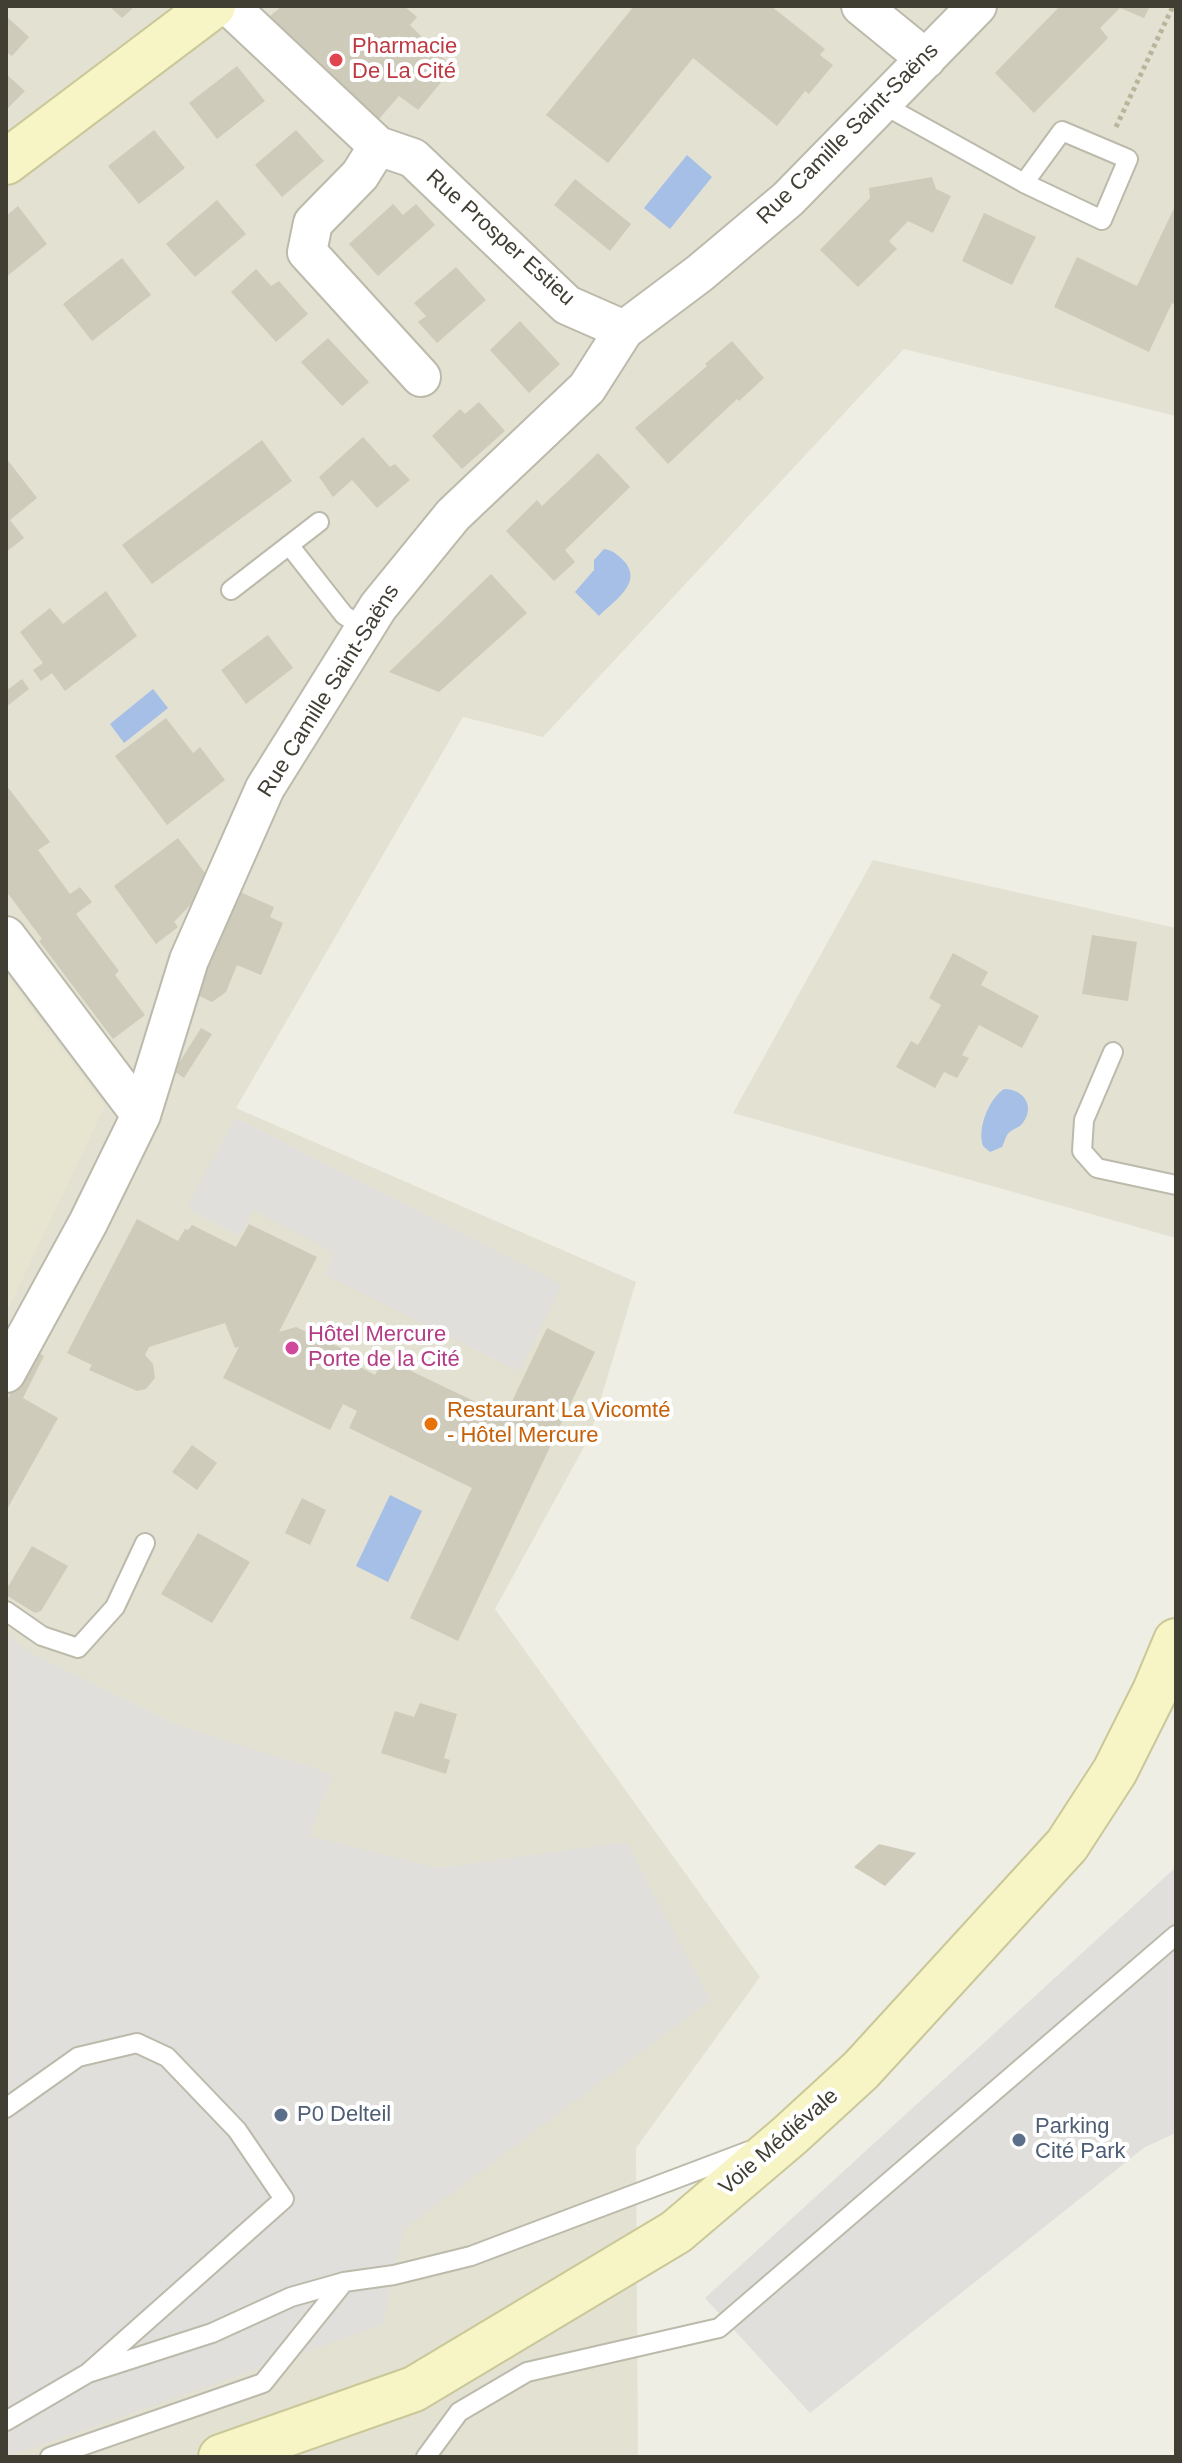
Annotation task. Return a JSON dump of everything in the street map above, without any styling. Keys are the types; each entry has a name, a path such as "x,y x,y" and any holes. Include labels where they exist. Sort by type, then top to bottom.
{"street":[{"path":"6,162 213,6"},
{"name":"Rue Prosper Estieu","path":"229,6 378,146 413,158 567,305 624,330"},
{"path":"861,6 926,59"},
{"name":"Rue Camille Saint-Saëns","path":"6,1373 88,1223 141,1115 189,960 265,788 378,607 453,515 587,388 624,330 700,273 788,199 977,6"},
{"path":"378,146 360,175 313,223 307,252 421,377"},
{"path":"6,936 141,1115"},
{"name":"Voie Médiévale","path":"221,2457 272,2448 414,2389 676,2232 789,2136 861,2070 1067,1845 1115,1771 1176,1641"}],"lane":[{"path":"882,104 1024,183 1102,220 1128,159 1062,131 1024,183"},
{"path":"231,590 319,522"},
{"path":"289,545 344,615 364,628"},
{"path":"1113,1052 1084,1120 1082,1151 1097,1168 1176,1185"},
{"path":"6,1611 42,1636 78,1648 115,1607 145,1543"},
{"path":"426,2457 459,2412 527,2372 719,2328 1176,1935"},
{"path":"6,2108 78,2057 137,2043 167,2057 237,2130 284,2199 88,2373 6,2421"},
{"path":"88,2373 212,2333 291,2297 344,2282 394,2275 471,2256 789,2136"},
{"path":"50,2457 263,2383 344,2282"}],"path":[{"path":"1106,150 1173,6"}],"shaded area":[{"path":"6,6 1176,6 1176,416 904,349 543,737 463,717 236,1108 636,1282 589,1438 495,1609 760,1977 636,2148 638,2457 6,2457"},
{"path":"873,860 1176,928 1176,1238 733,1113"},
{"path":"6,975 105,1106 6,1314"},
{"path":"235,1118 562,1284 519,1371 326,1275 334,1253 253,1209 239,1235 187,1208"},
{"name":"P0 Delteil","path":"6,1633 29,1652 174,1724 332,1774 309,1836 439,1868 626,1842 710,2000 404,2229 382,2325 6,2457"},
{"name":"Parking Cité Park","path":"1176,1867 1176,2133 1145,2147 810,2413 705,2298"}],"water":[{"path":"687,155 712,177 670,229 644,208"},
{"path":"604,549 621,558 628,566 630,582 599,616 575,592 594,570 594,560"},
{"path":"153,689 168,708 124,743 110,724"},
{"path":"1004,1089 1022,1096 1028,1111 1022,1124 1007,1135 1002,1147 990,1152 983,1146 983,1123 994,1100"},
{"path":"390,1495 422,1511 388,1582 356,1566"}],"building":[{"path":"109,6 135,6 122,18"},
{"path":"282,6 404,6 417,17 410,25 453,68 418,110 399,96 378,120 269,17"},
{"path":"634,6 771,6 825,49 820,55 833,65 809,94 805,91 777,126 693,58 608,163 546,115"},
{"path":"1060,6 1150,6 1144,18 1120,8 1100,28 1108,38 1034,113 995,73"},
{"path":"6,16 29,37 12,56 6,52"},
{"path":"237,66 265,101 217,139 189,103"},
{"path":"6,74 25,91 6,110"},
{"path":"154,130 185,168 139,204 108,166"},
{"path":"296,130 324,161 282,197 255,165"},
{"path":"932,177 936,189 951,196 933,233 908,221 889,241 897,249 858,287 820,250 870,198 869,188"},
{"path":"575,179 631,224 610,251 554,205"},
{"path":"217,200 246,234 195,277 166,244"},
{"path":"393,204 403,215 416,204 435,225 378,276 349,244"},
{"path":"1176,204 1176,305 1172,303 1149,352 1054,307 1077,257 1137,286"},
{"path":"18,206 47,244 6,277 6,216"},
{"path":"984,213 1036,237 1012,285 962,261"},
{"path":"122,258 151,295 92,341 63,304"},
{"path":"456,267 486,300 437,343 418,322 426,316 414,303"},
{"path":"256,269 271,286 279,281 308,314 276,342 231,292"},
{"path":"520,321 560,364 529,393 490,350"},
{"path":"328,338 369,382 342,406 301,362"},
{"path":"732,341 764,378 668,464 635,428"},
{"path":"479,402 505,431 462,469 432,436 460,409 465,414"},
{"path":"363,437 390,467 395,464 410,480 377,508 352,480 333,497 319,477"},
{"path":"262,440 292,481 152,584 122,545"},
{"path":"598,453 630,487 565,550 575,562 554,581 506,531 537,500 542,506"},
{"path":"6,458 37,498 10,520 24,538 6,552"},
{"path":"491,574 527,613 439,692 389,672"},
{"path":"106,591 137,636 65,691 52,673 41,681 33,670 43,663 20,632 50,608 63,624"},
{"path":"268,635 293,668 246,704 221,670"},
{"path":"22,679 29,689 6,707 6,691"},
{"path":"166,718 193,753 200,747 225,780 167,825 115,756"},
{"path":"6,785 50,842 38,850 70,894 80,887 92,902 76,914 119,971 115,975 145,1015 113,1039 39,941 42,939 6,891"},
{"path":"178,838 212,882 174,922 178,927 156,944 114,886"},
{"path":"238,891 274,907 270,917 283,923 261,975 237,965 226,992 212,1002 193,993"},
{"path":"1092,935 1137,942 1128,1001 1082,994"},
{"path":"953,953 988,972 981,985 1039,1016 1022,1048 979,1025 962,1055 969,1058 957,1078 944,1072 935,1088 896,1067 911,1041 918,1045 941,1005 929,998"},
{"path":"201,1028 212,1034 184,1078 174,1071"},
{"path":"137,1219 178,1241 185,1229 192,1225 236,1247 249,1224 317,1257 279,1332 296,1327 364,1359 360,1367 375,1375 384,1358 505,1416 547,1328 595,1352 458,1641 410,1618 472,1488 349,1428 357,1411 343,1404 330,1430 223,1378 239,1347 235,1348 225,1323 149,1347 145,1355 153,1364 155,1378 146,1389 137,1391 89,1370 92,1365 67,1353"},
{"path":"33,1350 44,1356 23,1398 58,1418 6,1511 6,1402"},
{"path":"192,1445 217,1463 197,1490 172,1472"},
{"path":"302,1498 326,1510 310,1545 285,1533"},
{"path":"198,1533 250,1562 212,1623 161,1594"},
{"path":"32,1546 68,1566 41,1611 35,1613 6,1595"},
{"path":"420,1703 457,1714 444,1758 450,1760 446,1774 381,1753 395,1711 414,1717"},
{"path":"879,1844 916,1853 885,1886 854,1867"}],"place":[{"name":"Pharmacie De La Cité","path":"336,60"},
{"name":"Hôtel Mercure Porte de la Cité","path":"292,1348"},
{"name":"Restaurant La Vicomté - Hôtel Mercure","path":"431,1424"},
{"name":"P0 Delteil","path":"281,2115"},
{"name":"Parking Cité Park","path":"1019,2140"}]}
